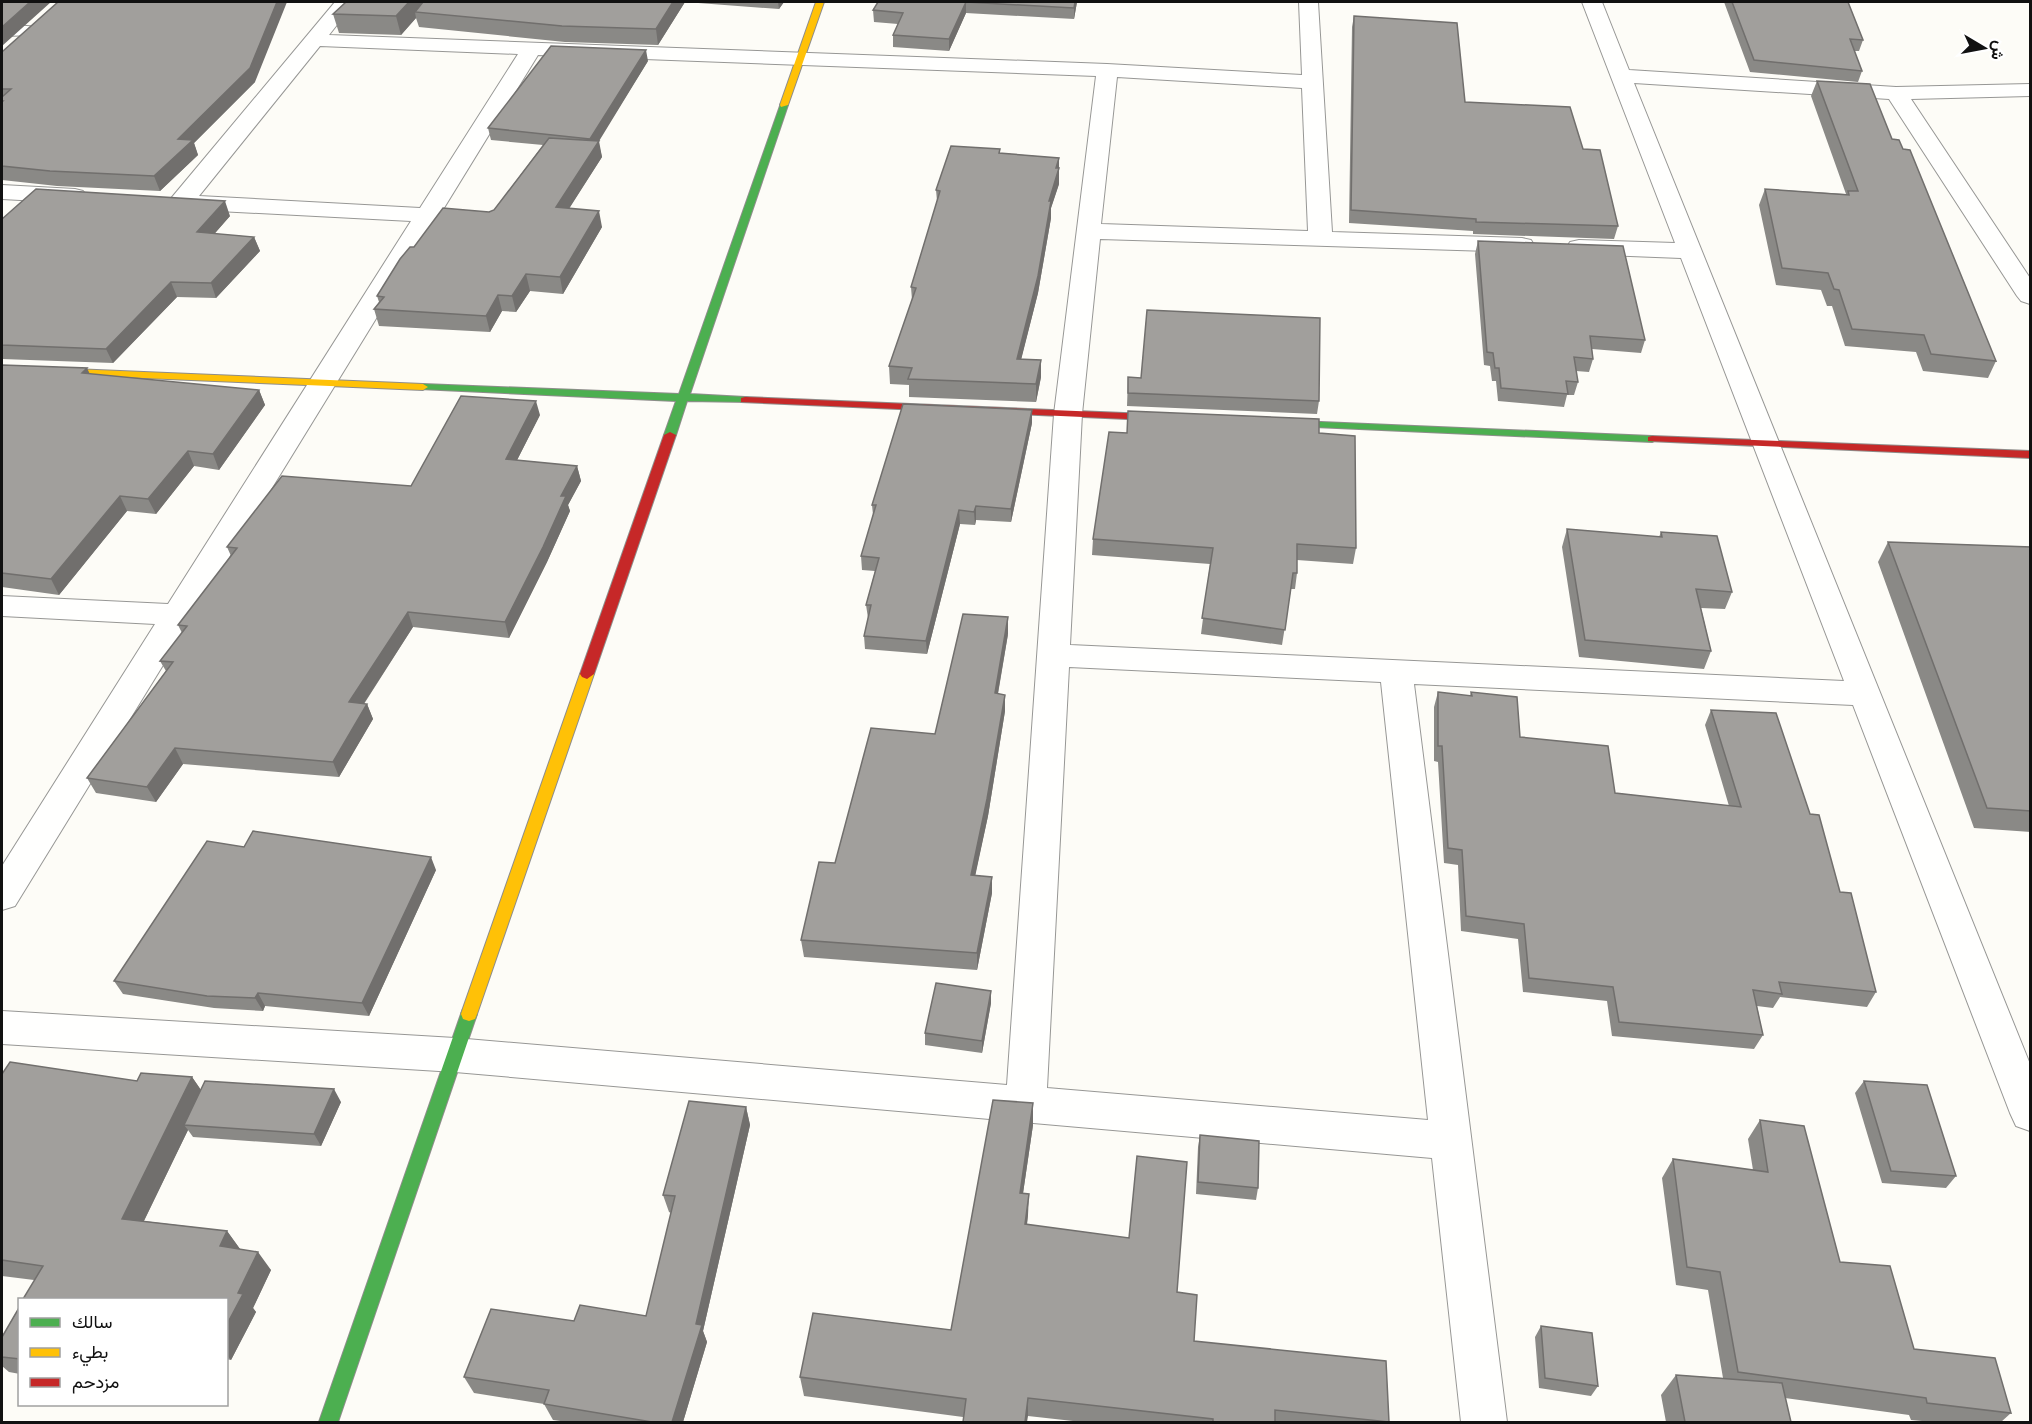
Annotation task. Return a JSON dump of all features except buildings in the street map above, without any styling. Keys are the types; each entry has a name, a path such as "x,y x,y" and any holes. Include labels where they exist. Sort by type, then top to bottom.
{"street":[{"path":"345,2 171,201 427,215"},
{"path":"328,1422 820,2"},
{"path":"1309,2 1320,239"},
{"path":"1592,2 2031,1113"},
{"path":"9,52 49,16"},
{"path":"2,30 32,31"},
{"path":"313,40 1107,70 1313,82"},
{"path":"2,896 531,49"},
{"path":"1026,1105 1068,414 1107,70"},
{"path":"1622,76 1896,93 2031,90"},
{"path":"1896,93 2031,296"},
{"path":"2,192 92,197"},
{"path":"1088,231 1691,251"},
{"path":"1999,245 2031,248"},
{"path":"2,369 1186,419"},
{"path":"1257,422 2031,455"},
{"path":"2,606 177,615"},
{"path":"1053,655 1866,694"},
{"path":"1396,671 1484,1422"},
{"path":"2,1028 455,1055 1452,1141"}],"traffic: fast":[{"path":"670,435 784,105"},
{"path":"423,387 745,400"},
{"path":"1274,423 1652,439"},
{"path":"328,1422 469,1014"}],"traffic: slow":[{"path":"784,105 820,2"},
{"path":"2,369 423,387"},
{"path":"469,1014 587,674"}],"traffic: jam":[{"path":"745,400 1172,418"},
{"path":"587,674 670,435"},
{"path":"1652,439 2030,455"}]}
